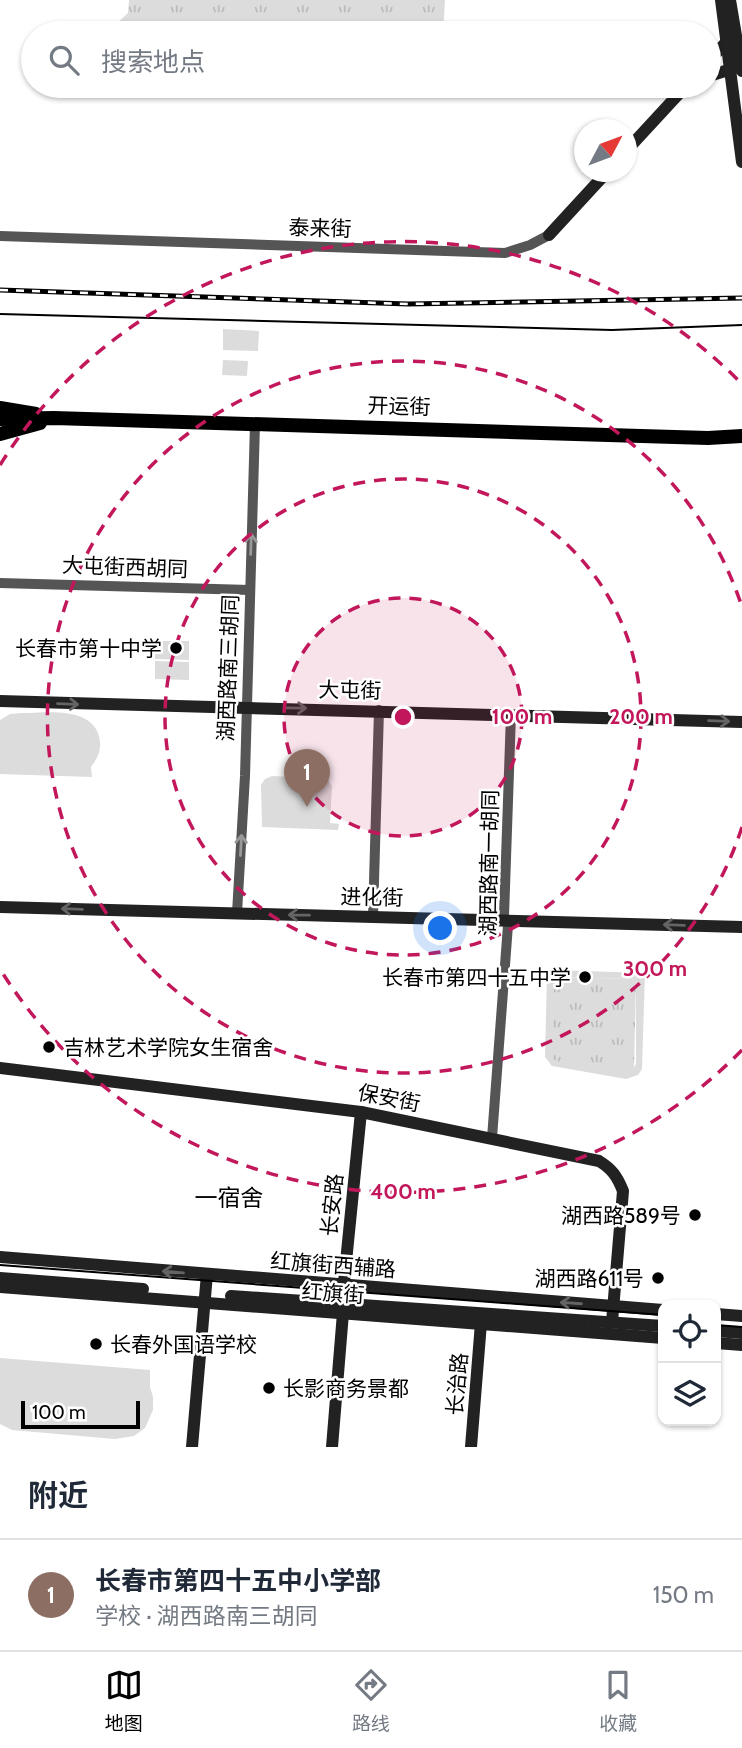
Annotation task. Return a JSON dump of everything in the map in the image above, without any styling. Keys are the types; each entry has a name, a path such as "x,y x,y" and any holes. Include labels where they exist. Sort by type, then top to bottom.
{"main road":[{"name":"开运街","path":"0,408 18,409 54,418"},
{"name":"开运街","path":"0,435 54,418"},
{"name":"开运街","path":"0,419 54,418 695,437 742,436"}],"street":[{"path":"720,0 739,68 742,162"},
{"path":"721,48 731,37 730,0"},
{"path":"721,73 739,68"},
{"path":"637,139 676,98"},
{"name":"泰来街","path":"0,236 505,253 530,245 549,234 598,182"},
{"name":"湖西路南三胡同","path":"237,913 245,776 255,424"},
{"name":"大屯街西胡同","path":"0,583 250,590"},
{"name":"大屯街","path":"0,701 742,722"},
{"path":"373,916 379,710"},
{"name":"湖西路南一胡同","path":"492,1138 508,925 504,916 511,714"},
{"name":"进化街","path":"0,907 742,927"},
{"name":"保安街","path":"0,1068 361,1112 599,1161 611,1168 623,1191 612,1322"},
{"name":"长安路","path":"332,1447 361,1112"},
{"name":"红旗街西辅路","path":"0,1257 658,1310"},
{"path":"192,1447 207,1274"},
{"name":"红旗街","path":"0,1278 203,1298"},
{"name":"红旗街","path":"0,1287 658,1326"},
{"name":"红旗街","path":"343,1308 481,1324 658,1338"},
{"path":"721,1315 742,1317"},
{"name":"长治路","path":"471,1447 481,1324"},
{"path":"721,1331 742,1333"},
{"path":"721,1343 742,1345"}],"green space":[{"path":"129,0 445,0 444,21 119,21 128,13"},
{"path":"223,329 259,331 258,351 223,350"},
{"path":"223,360 248,361 247,376 222,375"},
{"path":"155,641 189,641 189,660 155,659"},
{"path":"155,661 189,662 189,680 155,679"},
{"path":"56,712 80,716 89,721 96,729 100,741 98,755 91,767 92,777 0,774 0,720 10,714"},
{"path":"272,776 327,779 332,786 330,823 339,824 338,830 262,827 261,785 265,779"},
{"path":"555,970 645,973 642,1069 638,1075 626,1079 552,1066 545,1057 547,975","holes":["557,977 632,979 636,982 636,1064 632,1071 555,1060"]},
{"path":"559,977 632,979 636,982 634,1070 628,1072 556,1061 552,1057 554,982"},
{"path":"0,1358 150,1370 153,1410 145,1428 134,1436 115,1439 12,1430 0,1424"}],"tram line":[{"path":"0,314 612,330 742,325"},
{"path":"0,1265 658,1315"},
{"path":"721,1325 742,1327"}],"railway":[{"path":"0,290 408,304 742,298"}],"place":[{"name":"长春市第十中学","path":"176,648"},
{"name":"长春市第四十五中小学部","path":"307,807"},
{"name":"长春市第四十五中学","path":"585,977"},
{"name":"吉林艺术学院女生宿舍","path":"49,1047"},
{"name":"湖西路589号","path":"695,1215"},
{"name":"湖西路611号","path":"658,1278"},
{"name":"长春外国语学校","path":"96,1344"},
{"name":"长影商务景都","path":"269,1388"}],"district":[{"name":"一宿舍","path":"229,1198"}]}
